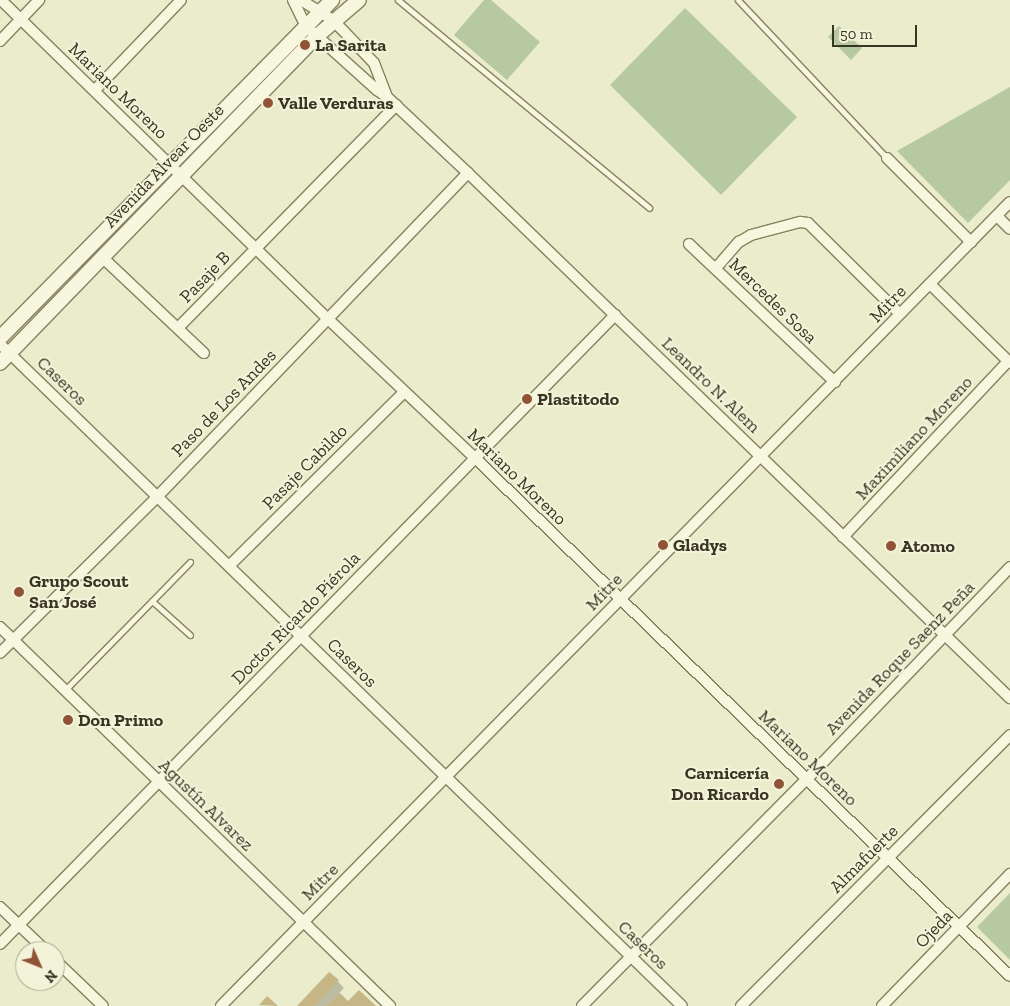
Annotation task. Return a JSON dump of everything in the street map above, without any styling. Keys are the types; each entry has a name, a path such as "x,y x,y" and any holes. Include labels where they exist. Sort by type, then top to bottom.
{"main road":[{"name":"Avenida Alvear Oeste","path":"0,338 319,11 332,0"},
{"name":"Avenida Alvear Oeste","path":"3,353 102,257 333,20 359,0"}],"street":[{"name":"Mariano Moreno","path":"1,0 327,318 476,459 1010,976"},
{"path":"0,41 39,0"},
{"path":"95,90 181,0"},
{"name":"Leandro N. Alem","path":"293,0 306,25 317,36 396,105 1010,698"},
{"name":"Leandro N. Alem","path":"301,0 333,20 374,63 387,97"},
{"name":"Pasaje B","path":"178,328 396,105"},
{"path":"887,158 971,242"},
{"name":"Paso de Los Andes","path":"0,653 157,497 327,318 468,174"},
{"name":"Mitre","path":"221,1006 448,777 1010,202"},
{"path":"997,216 1010,229"},
{"path":"716,268 739,242 751,235 800,222 808,224 900,314"},
{"name":"Mercedes Sosa","path":"688,244 716,268 834,382"},
{"path":"102,257 204,353"},
{"path":"930,284 1009,362"},
{"name":"Doctor Ricardo Piérola","path":"0,944 615,315"},
{"name":"Caseros","path":"3,353 230,565 300,636 448,777 682,1006"},
{"name":"Maximiliano Moreno","path":"843,536 1009,362"},
{"name":"Pasaje Cabildo","path":"230,565 404,392"},
{"name":"Avenida Roque Saenz Peña","path":"582,1006 806,780 1010,567"},
{"name":"Agustín Alvarez","path":"0,627 390,1006"},
{"name":"Almafuerte","path":"741,1006 1010,735"},
{"name":"Ojeda","path":"882,1006 1010,874"},
{"path":"0,907 36,941"},
{"path":"65,970 103,1006"}],"lane":[{"path":"398,0 649,208"},
{"path":"738,0 887,158"},
{"path":"65,691 190,562"},
{"path":"152,601 190,635"}],"green space":[{"path":"484,0 491,0 540,42 507,80 454,35"},
{"path":"685,8 797,117 721,195 610,85"},
{"path":"839,26 862,48 851,60 828,37"},
{"path":"1010,87 1010,180 968,223 897,151"},
{"path":"1010,893 1010,960 977,927"}],"building":[{"path":"329,972 339,980 314,1006 297,1006"},
{"path":"359,990 376,1006 327,1006 340,993 348,1001"},
{"path":"267,996 278,1006 259,1005"}],"place":[{"name":"La Sarita","path":"305,45"},
{"name":"Valle Verduras","path":"268,103"},
{"name":"Plastitodo","path":"527,399"},
{"name":"Gladys","path":"663,545"},
{"name":"Atomo","path":"891,546"},
{"name":"Grupo Scout San José","path":"19,592"},
{"name":"Don Primo","path":"68,720"},
{"name":"Carnicería Don Ricardo","path":"779,784"}]}
